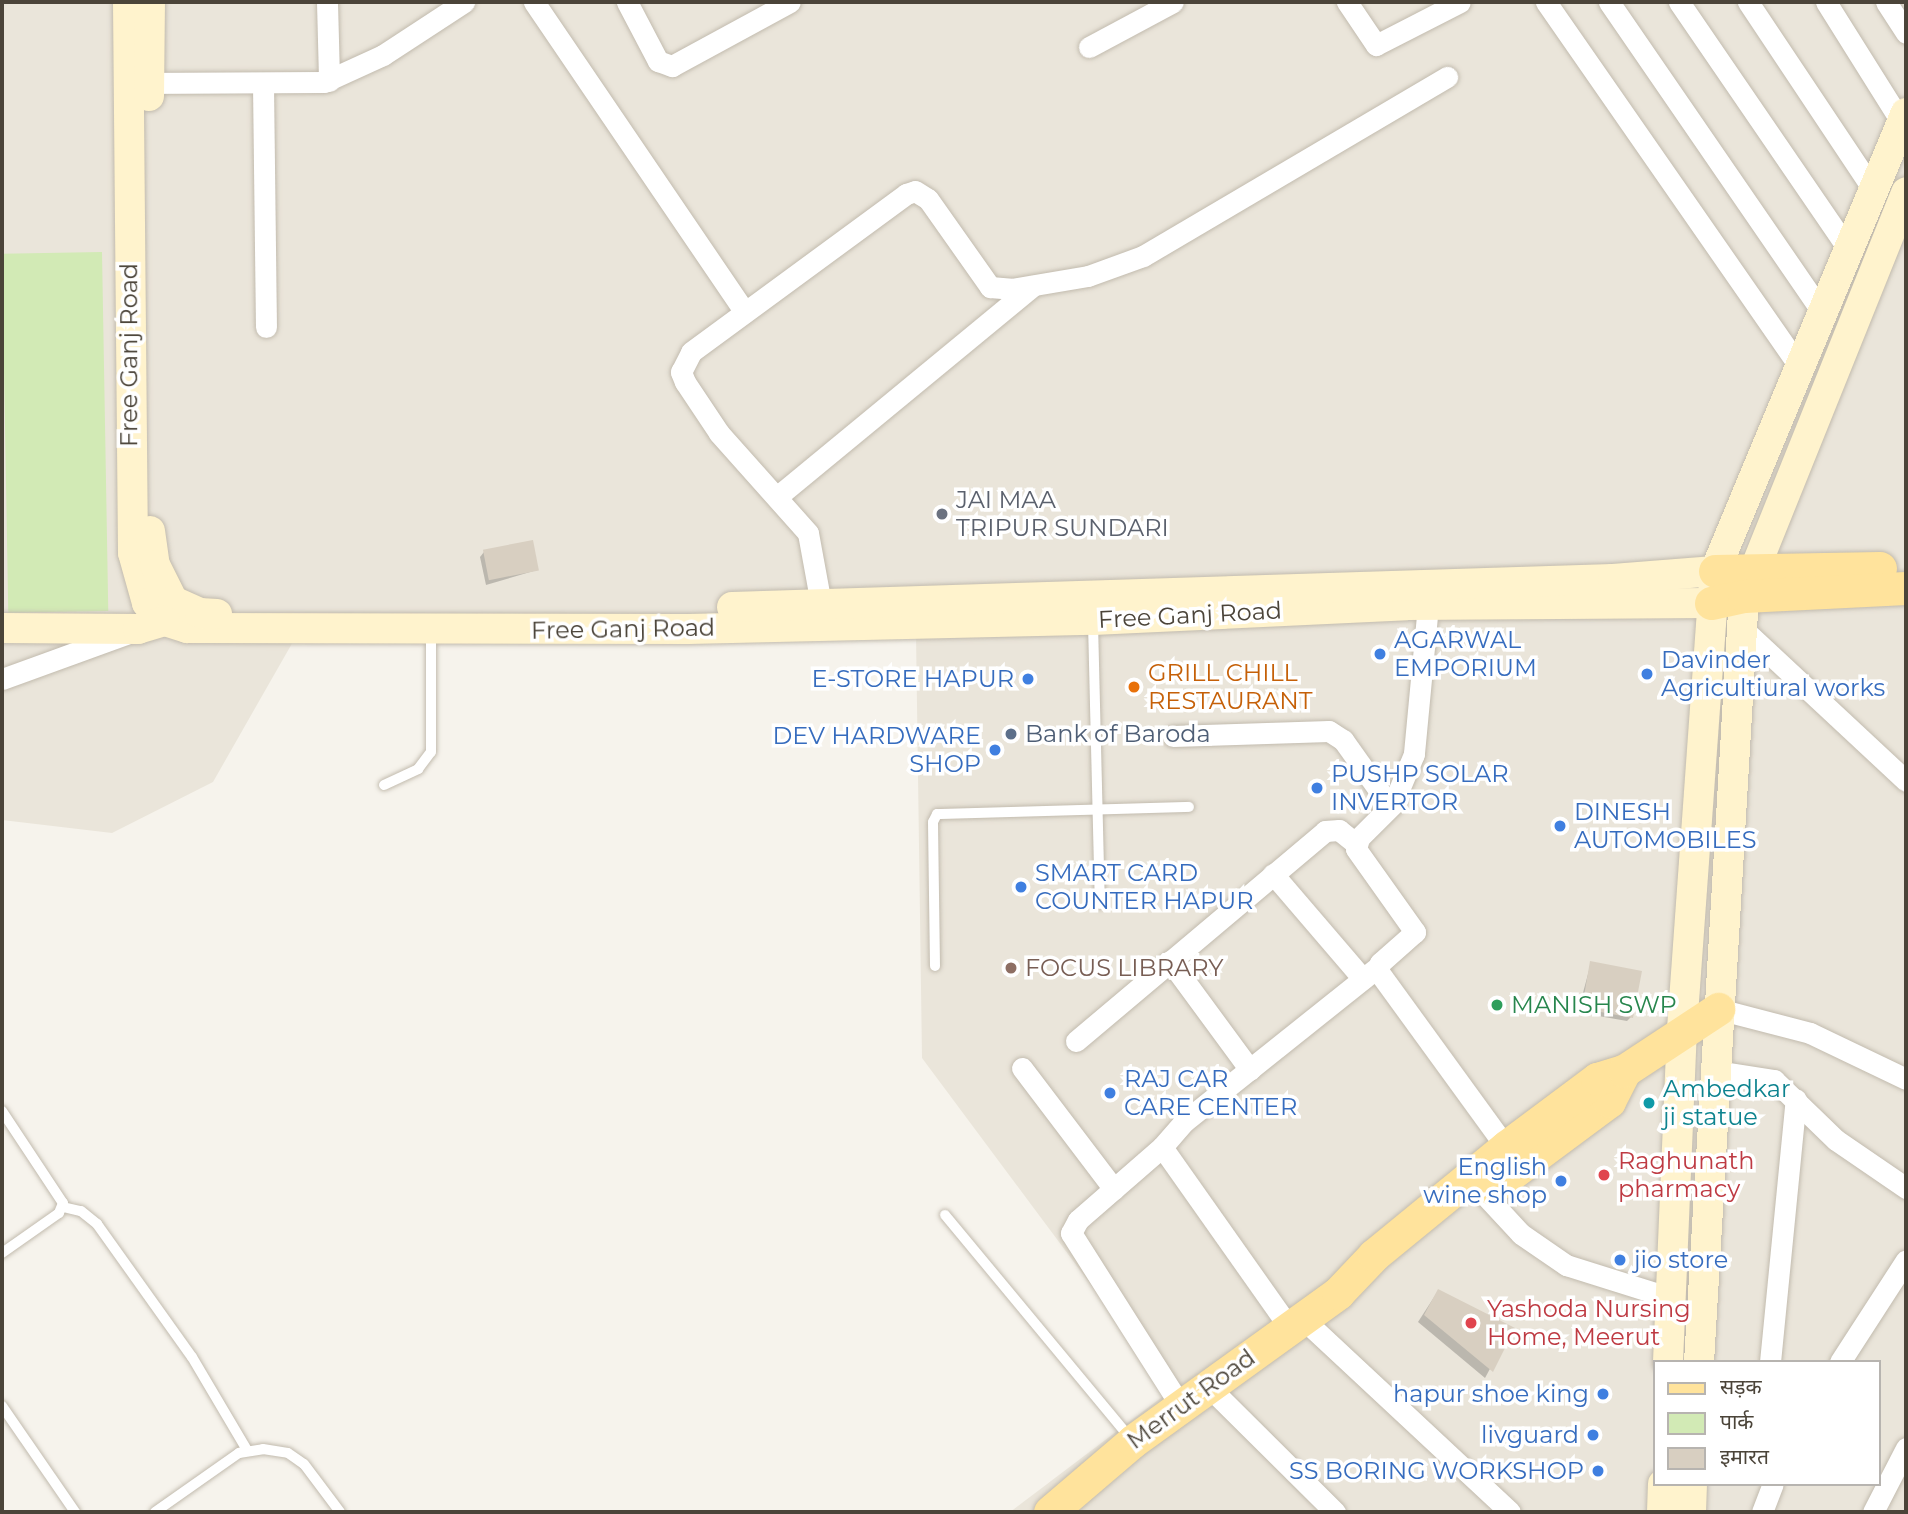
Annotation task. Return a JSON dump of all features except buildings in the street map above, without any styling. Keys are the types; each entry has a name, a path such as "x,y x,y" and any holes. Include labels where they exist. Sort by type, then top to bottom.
{"main road":[{"path":"1713,587 1906,568"},
{"path":"1750,582 1906,588"},
{"name":"Merrut Road","path":"1050,1512 1133,1441 1338,1293 1374,1255 1506,1147 1597,1079 1624,1071 1682,1029 1718,1009"},
{"name":"Merrut Road","path":"1338,1293 1386,1273 1484,1194 1609,1101 1624,1071"}],"street":[{"name":"Free Ganj Road","path":"128,2 139,83 133,553 151,625 187,628 431,631 1093,620 1428,605 1713,587"},
{"path":"150,2 139,83 263,84 329,80 383,55 464,2"},
{"path":"327,2 329,80"},
{"path":"534,2 745,312"},
{"path":"627,2 664,65 673,66 778,5"},
{"path":"1089,47 1173,2"},
{"path":"1347,2 1376,45 1460,2"},
{"path":"1546,2 1800,367"},
{"path":"1609,2 1823,313"},
{"path":"1679,2 1849,250"},
{"path":"1748,2 1874,191"},
{"path":"1668,1360 1682,1029 1713,587 1800,367 1904,118 1826,2"},
{"path":"1886,2 1906,33"},
{"path":"821,604 808,533 778,496 719,433 681,372 691,352 915,191 928,199 985,283 995,288 1033,286 1088,276 1143,256 1447,77"},
{"path":"263,84 265,327"},
{"path":"1699,1360 1742,628 1750,582 1906,192"},
{"path":"138,196 150,533 155,565 173,601 200,613 821,604 1613,579 1713,587"},
{"path":"778,496 1033,286"},
{"path":"1356,844 1390,806 1409,772 1419,735 1428,605"},
{"path":"2,628 151,625"},
{"path":"2,679 151,625"},
{"path":"1742,628 1906,781"},
{"path":"1173,736 1329,731 1343,740 1390,806"},
{"path":"1696,822 1730,820"},
{"path":"1076,1041 1325,831 1339,830 1356,844 1415,932 1370,974 1185,1121 1162,1147 1072,1228 1072,1240 1126,1316 1181,1406"},
{"path":"1273,874 1370,974 1506,1147"},
{"path":"1170,961 1250,1070"},
{"path":"1718,1009 1810,1033 1906,1079"},
{"path":"1022,1068 1114,1189"},
{"path":"1715,1071 1774,1080 1836,1140 1906,1188"},
{"path":"1770,1360 1796,1099"},
{"path":"1162,1147 1296,1323 1510,1512"},
{"path":"1484,1194 1521,1234 1566,1265 1671,1298"},
{"path":"1841,1360 1906,1260"},
{"path":"1208,1386 1335,1512"},
{"path":"1873,1512 1906,1448"},
{"path":"1662,1512 1663,1486"},
{"path":"1691,1512 1692,1486"},
{"path":"1762,1512 1772,1486"}],"lane":[{"path":"1093,620 1100,904"},
{"path":"384,785 418,769 431,752 431,631"},
{"path":"935,966 933,822 937,814 1189,807"},
{"path":"2,1111 59,1193 63,1207"},
{"path":"2,1253 63,1207 81,1210 97,1224 192,1357 247,1450"},
{"path":"945,1214 1133,1441"},
{"path":"2,1406 75,1512"},
{"path":"155,1512 247,1450 278,1450 304,1464 340,1512"}],"shaded area":[{"path":"2,2 1906,2 1906,1512 1010,1512 1170,1391 922,1058 916,634 294,640 213,782 112,833 2,820"}],"green space":[{"path":"102,252 108,611 8,613 2,254"}],"place":[{"name":"JAI MAA TRIPUR SUNDARI","path":"942,514"},
{"name":"AGARWAL EMPORIUM","path":"1380,654"},
{"name":"Davinder Agricultiural works","path":"1647,674"},
{"name":"E-STORE HAPUR","path":"1028,679"},
{"name":"GRILL CHILL RESTAURANT","path":"1134,687"},
{"name":"Bank of Baroda","path":"1011,734"},
{"name":"DEV HARDWARE SHOP","path":"995,750"},
{"name":"PUSHP SOLAR INVERTOR","path":"1317,788"},
{"name":"DINESH AUTOMOBILES","path":"1560,826"},
{"name":"SMART CARD COUNTER HAPUR","path":"1021,887"},
{"name":"FOCUS LIBRARY","path":"1011,968"},
{"name":"MANISH SWP","path":"1497,1005"},
{"name":"RAJ CAR CARE CENTER","path":"1110,1093"},
{"name":"Ambedkar ji statue","path":"1649,1103"},
{"name":"Raghunath pharmacy","path":"1604,1175"},
{"name":"English wine shop","path":"1561,1181"},
{"name":"jio store","path":"1620,1260"},
{"name":"Yashoda Nursing Home, Meerut","path":"1471,1323"},
{"name":"hapur shoe king","path":"1603,1394"},
{"name":"livguard","path":"1593,1435"},
{"name":"SS BORING WORKSHOP","path":"1598,1471"}]}
